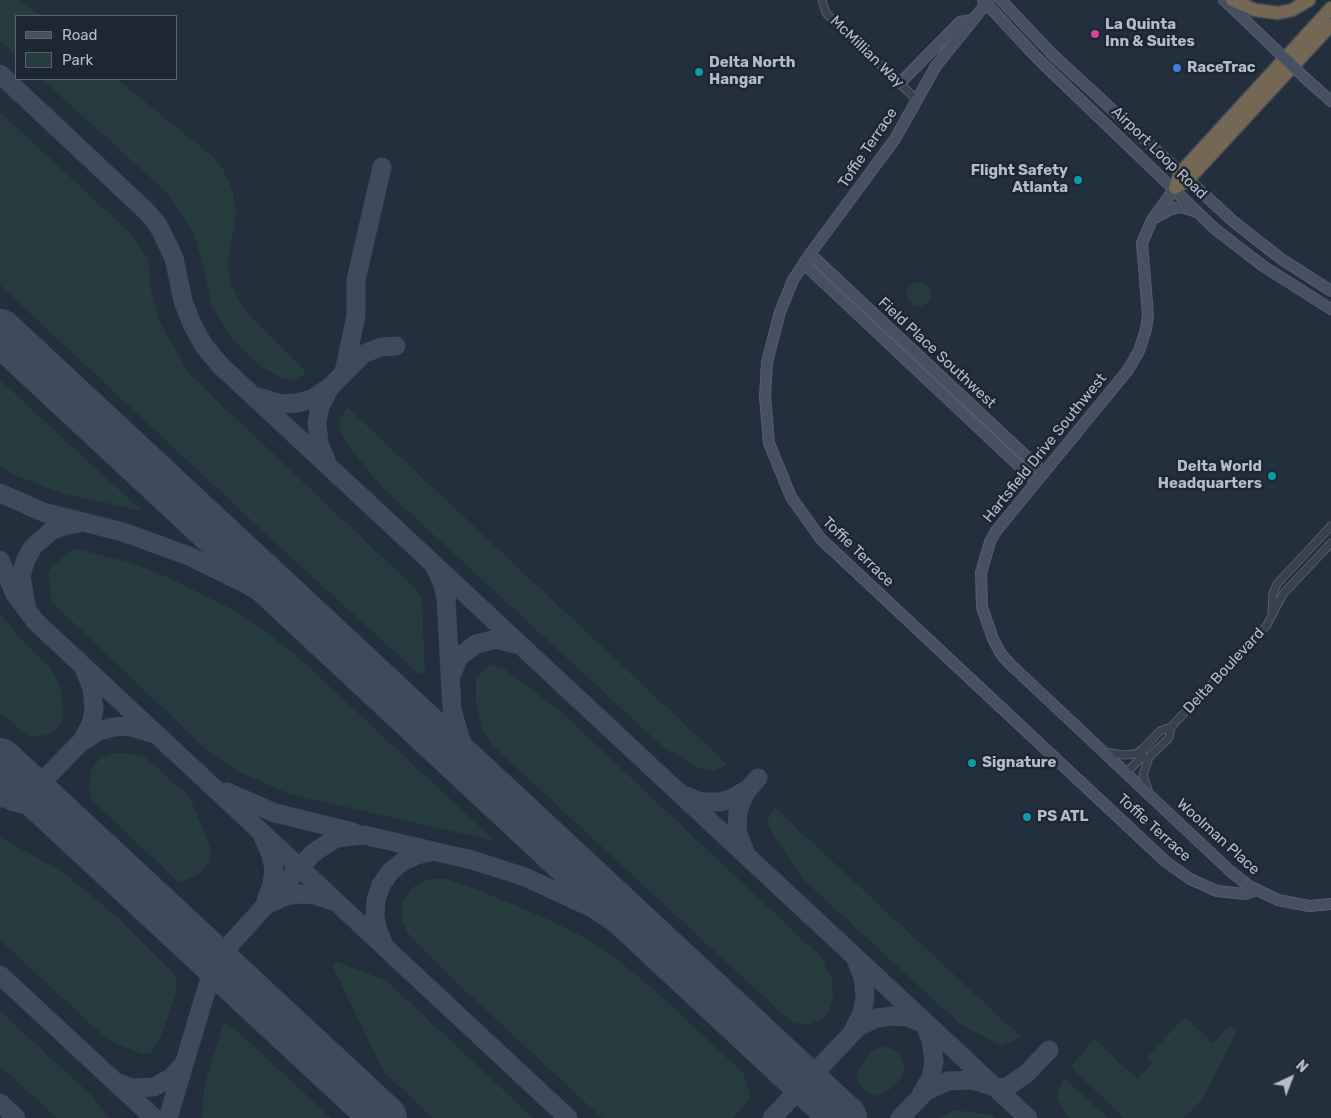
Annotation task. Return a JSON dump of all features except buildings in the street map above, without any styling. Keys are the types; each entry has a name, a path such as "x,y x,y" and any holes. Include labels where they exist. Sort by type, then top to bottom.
{"highway":[{"path":"1232,0 1255,10 1278,13 1292,10 1309,0"},
{"path":"1175,188 1331,8"},
{"path":"1184,177 1331,25"}],"street":[{"name":"McMillian Way","path":"822,0 826,13 918,100"},
{"name":"Airport Loop Road","path":"1001,0 1053,55 1184,177 1260,244 1331,291"},
{"path":"1224,0 1331,101"},
{"name":"Airport Loop Road","path":"986,1 1037,58 1200,214 1242,250 1331,309"},
{"name":"Toffie Terrace","path":"986,1 936,66 918,100 877,165 810,254 785,298 767,362 765,397 769,443 775,462 791,497 808,524 821,539 1174,868 1199,884 1217,891 1246,894 1256,890"},
{"path":"900,83 960,22 972,20"},
{"path":"1152,220 1175,188"},
{"path":"1152,220 1171,209 1181,207 1200,214"},
{"name":"Hartsfield Drive Southwest","path":"1126,773 1001,654 987,626 982,607 981,573 990,542 1008,514 1128,370 1139,351 1146,330 1148,315 1142,243 1152,220"},
{"name":"Field Place Southwest","path":"810,254 902,356 1036,482"},
{"name":"Field Place Southwest","path":"804,264 910,348 1044,473"},
{"path":"902,356 910,348"},
{"path":"957,408 965,399"},
{"name":"Delta Boulevard","path":"1272,612 1273,593 1277,584 1331,526"},
{"name":"Delta Boulevard","path":"1126,773 1140,759 1143,749 1160,731 1171,727 1267,625 1272,612 1283,594 1331,543"},
{"name":"Delta Boulevard","path":"1149,757 1169,738 1171,727"},
{"path":"1102,751 1124,755 1136,754 1143,749"},
{"path":"1140,759 1149,757"},
{"path":"1149,757 1143,775 1150,796"},
{"name":"Woolman Place","path":"1126,773 1229,870 1256,890 1288,903 1309,906 1331,904"}],"green space":[{"path":"0,0 20,0 39,15 15,15 15,54 0,40"},
{"path":"43,80 118,80 213,157 223,169 233,192 236,215 228,263 230,280 242,307 304,369 304,374 295,380 282,378 263,368 234,341 211,305 206,277 194,234 164,190"},
{"path":"0,112 127,230 148,258 151,290 159,321 190,375 416,589 422,601 425,671 422,674 418,673 283,550 0,285"},
{"path":"919,282 924,283 930,289 930,299 924,305 919,306 914,305 908,299 907,294 908,289 914,283"},
{"path":"0,380 142,511 61,493 12,474 0,466"},
{"path":"348,408 727,764 715,771 701,769 662,746 381,486 350,448 340,430 339,419"},
{"path":"74,548 132,563 178,582 233,610 264,630 299,658 495,841 289,794 238,771 210,753 52,602 48,575 51,567"},
{"path":"0,613 17,635 50,667 60,685 64,715 59,726 50,734 36,737 29,736 0,713"},
{"path":"489,665 504,669 558,709 821,957 832,980 833,1002 824,1018 809,1025 790,1021 493,746 481,726 476,701 476,679"},
{"path":"127,753 146,758 189,796 210,846 210,861 199,874 179,883 92,800 89,785 91,770 100,758 111,754"},
{"path":"775,808 1021,1037 1002,1046 960,1024 804,880 774,837 767,821"},
{"path":"0,837 64,873 117,917 171,971 177,980 176,994 159,1041 151,1053 142,1054 108,1040 0,940"},
{"path":"446,879 476,889 554,922 584,937 620,962 650,986 743,1073 750,1095 746,1103 733,1118 602,1118 441,968 407,932 402,921 403,900 412,888 423,881"},
{"path":"335,961 387,981 533,1118 433,1118 384,1072 333,967"},
{"path":"0,1011 93,1097 109,1118 57,1118 0,1066"},
{"path":"1185,1017 1213,1043 1230,1025 1237,1031 1203,1098 1184,1118 1124,1118 1071,1067 1094,1039 1137,1079 1152,1063 1147,1057"},
{"path":"226,1023 235,1029 331,1118 202,1118 204,1087 223,1025"},
{"path":"886,1046 899,1053 905,1068 901,1078 891,1089 874,1096 862,1089 857,1081 858,1070 872,1051"},
{"path":"1064,1078 1108,1118 1069,1118 1058,1100 1057,1094"},
{"path":"955,1110 991,1115 995,1118 937,1118"}],"taxiway":[{"path":"0,74 146,211 158,225 174,258 183,301 192,324 204,346 221,366 1028,1118"},
{"path":"344,372 356,316 356,280 382,167"},
{"path":"258,397 281,404 297,403 312,399 331,386 363,354 381,347 396,346"},
{"path":"326,460 319,444 317,422 320,406 330,387"},
{"path":"0,493 43,512 123,532 189,556 248,585 315,626"},
{"path":"26,605 21,577 25,561 33,547 51,531 66,525 79,523"},
{"path":"0,560 15,594 36,622 568,1118"},
{"path":"436,569 446,598 452,710 462,744 483,782"},
{"path":"450,678 459,657 476,644 496,639 520,645"},
{"path":"81,742 91,724 94,710 92,688 85,671"},
{"path":"0,798 18,798 33,791 80,743 99,731 113,727 128,726 151,733"},
{"path":"745,852 737,831 738,811 745,793 758,778"},
{"path":"686,796 701,802 720,802 733,798 749,788"},
{"path":"227,792 275,813 353,832"},
{"path":"11,801 46,810 68,824"},
{"path":"168,1118 215,961 313,853 336,838 364,835 472,860 525,877 594,909 679,965"},
{"path":"263,837 271,855 274,869 272,884 266,901"},
{"path":"384,945 378,931 375,916 376,900 381,885 390,872 402,862 417,855 431,852"},
{"path":"269,904 285,896 300,894 314,895 333,901"},
{"path":"853,1031 862,1013 865,998 863,977 856,960"},
{"path":"0,975 154,1118"},
{"path":"772,1118 858,1027 877,1018 892,1016 907,1017 924,1023"},
{"path":"921,1095 931,1077 934,1062 931,1040 925,1025"},
{"path":"900,1118 926,1091 948,1081 972,1080 998,1088 1007,1087 1027,1073 1049,1050"},
{"path":"776,1055 826,1118"},
{"path":"118,1083 132,1088 154,1087 172,1077 182,1066"},
{"path":"0,1103 16,1118"}],"runway":[{"path":"0,332 844,1118"},
{"path":"0,761 384,1118"}],"place":[{"name":"La Quinta Inn & Suites","path":"1095,34"},
{"name":"RaceTrac","path":"1177,68"},
{"name":"Delta North Hangar","path":"699,72"},
{"name":"Flight Safety Atlanta","path":"1078,180"},
{"name":"Delta World Headquarters","path":"1272,476"},
{"name":"Signature","path":"972,763"},
{"name":"PS ATL","path":"1027,817"}]}
